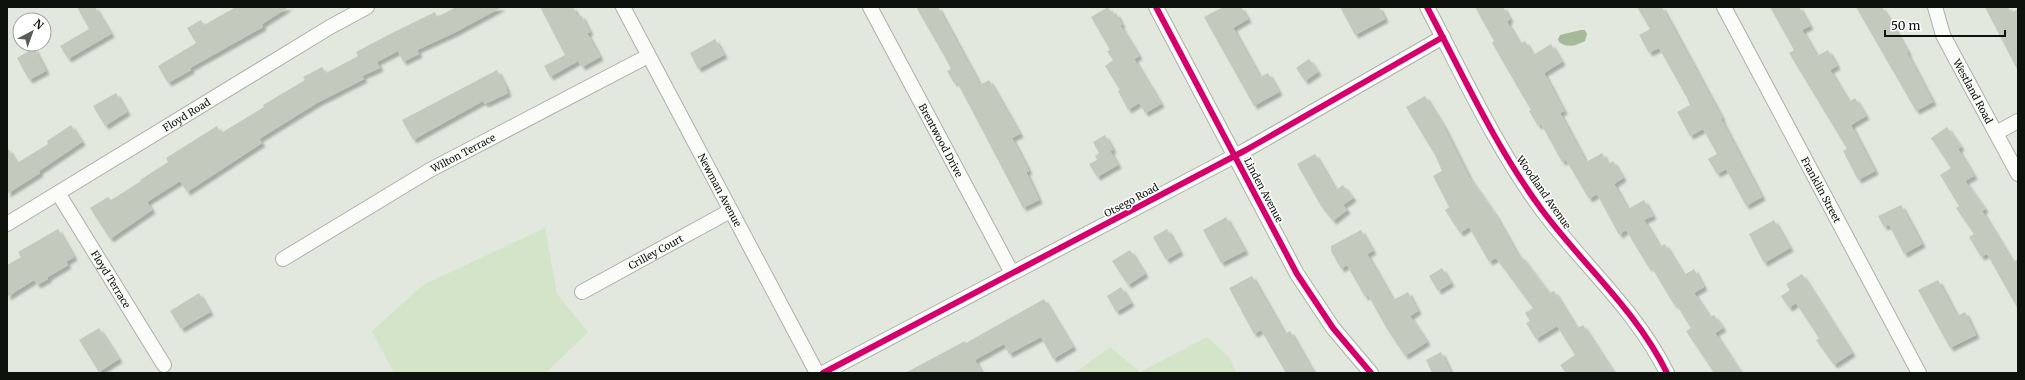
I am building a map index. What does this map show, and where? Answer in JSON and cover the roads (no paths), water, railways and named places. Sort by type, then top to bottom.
[{"type":"street","name":"Floyd Road","points":[[7,224],[330,27],[367,7]]},
{"type":"street","name":"Newman Avenue","points":[[623,7],[817,373]]},
{"type":"street","name":"Brentwood Drive","points":[[870,7],[1012,273]]},
{"type":"street","name":"Linden Avenue","points":[[1156,7],[1297,274],[1333,328],[1371,373]]},
{"type":"street","name":"Woodland Avenue","points":[[1427,7],[1524,185],[1564,237],[1618,297],[1644,334],[1667,373]]},
{"type":"street","name":"Franklin Street","points":[[1724,7],[1919,373]]},
{"type":"street","name":"Westland Road","points":[[1935,7],[1949,46],[2018,174]]},
{"type":"street","name":"Otsego Road","points":[[823,373],[847,367],[1012,273],[1235,156],[1443,36]]},
{"type":"street","name":"Wilton Terrace","points":[[282,259],[430,170],[648,56]]},
{"type":"street","points":[[1996,133],[2018,120]]},
{"type":"street","name":"Floyd Terrace","points":[[58,193],[164,365]]},
{"type":"street","name":"Crilley Court","points":[[582,292],[730,211]]}]
